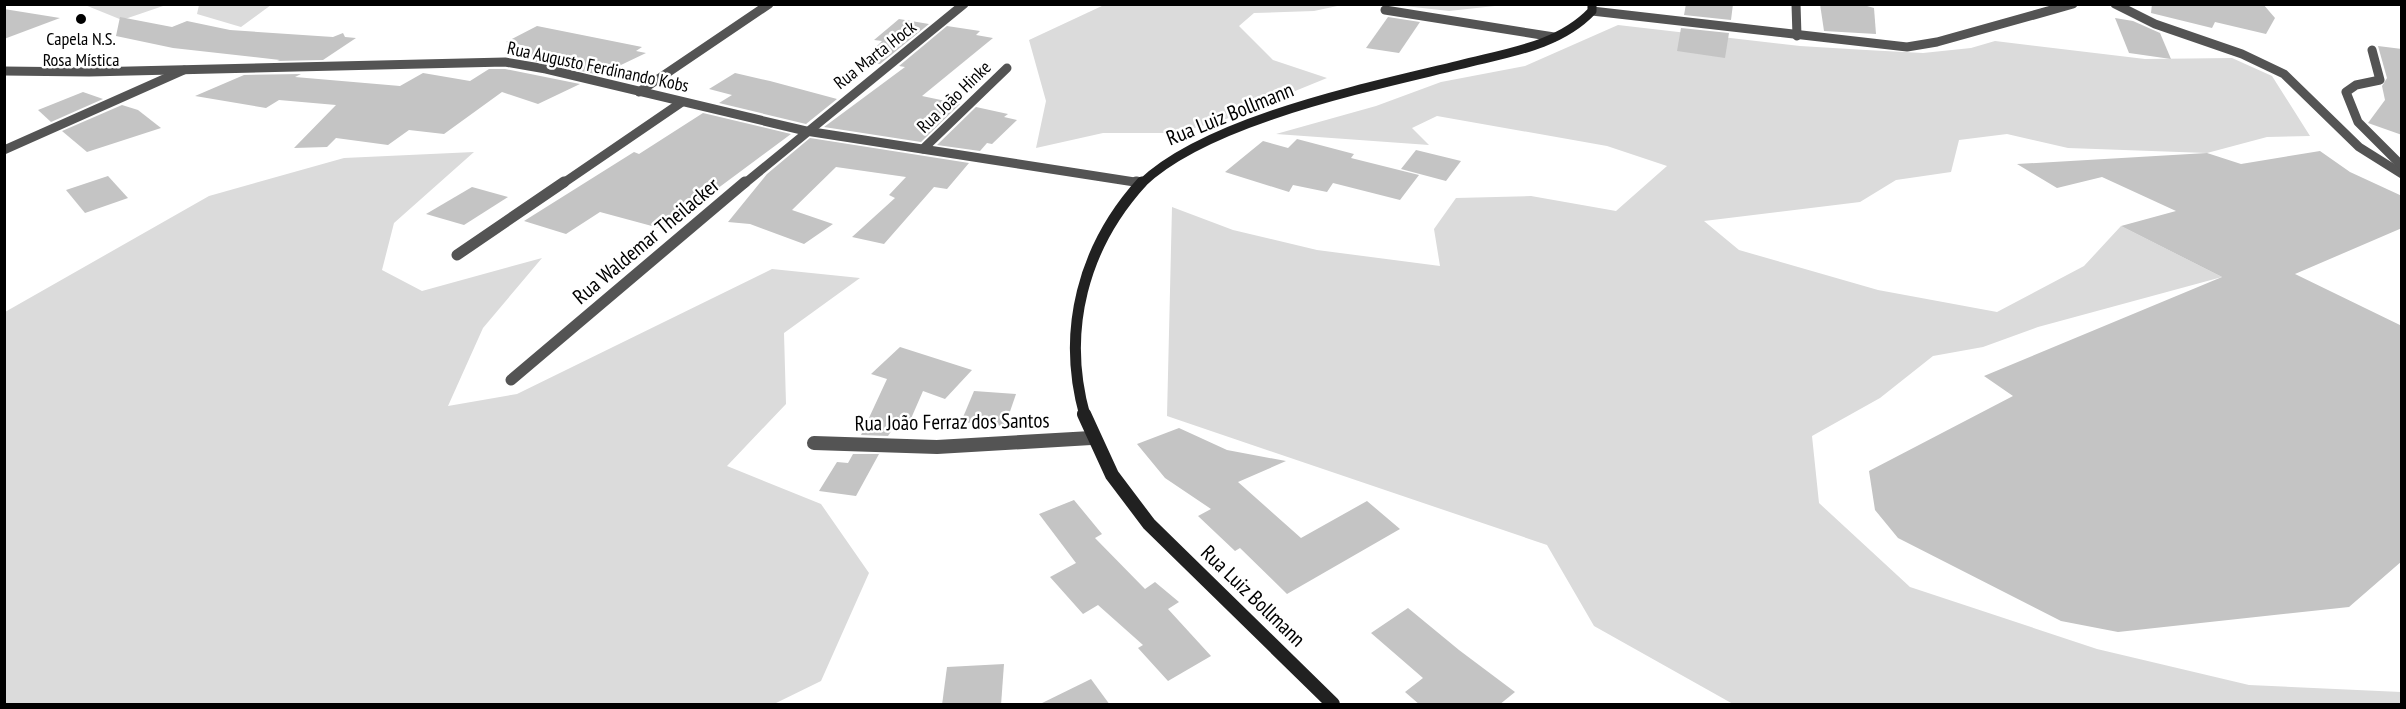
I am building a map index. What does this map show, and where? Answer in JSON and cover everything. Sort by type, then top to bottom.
[{"type":"main road","name":"Rua Luiz Bollmann","points":[[1333,705],[1149,524],[1114,478],[1091,438],[1078,392],[1074,363],[1077,311],[1098,252],[1141,183],[1164,163],[1183,153],[1275,115],[1554,37],[1581,24],[1592,8]]},
{"type":"street","points":[[639,92],[769,4]]},
{"type":"street","name":"Rua Marta Hock","points":[[806,131],[964,4]]},
{"type":"street","points":[[1796,4],[1797,36]]},
{"type":"street","points":[[1592,8],[1797,36],[1907,47],[1937,42],[2073,4]]},
{"type":"street","points":[[2115,4],[2141,18],[2224,46],[2281,72],[2361,149],[2402,174]]},
{"type":"street","points":[[1384,9],[1554,37]]},
{"type":"street","points":[[2372,50],[2380,80],[2355,85],[2346,92],[2358,122],[2402,166]]},
{"type":"street","name":"Rua Augusto Ferdinando Kobs","points":[[4,71],[184,70],[490,62],[546,69],[806,131],[1141,183]]},
{"type":"street","name":"Rua João Hinke","points":[[923,149],[1007,68]]},
{"type":"street","points":[[4,150],[184,70]]},
{"type":"street","points":[[457,255],[682,102]]},
{"type":"street","name":"Rua Waldemar Theilacker","points":[[511,380],[806,131]]},
{"type":"street","name":"Rua João Ferraz dos Santos","points":[[814,443],[937,447],[1091,438]]},
{"type":"shaded area","points":[[199,4],[271,5],[241,27],[197,14]]},
{"type":"shaded area","points":[[85,5],[166,5],[122,20]]},
{"type":"shaded area","points":[[1104,5],[1342,5],[1314,11],[1254,13],[1239,26],[1273,60],[1327,78],[1226,119],[1177,133],[1103,133],[1036,148],[1046,101],[1029,40]]},
{"type":"shaded area","points":[[1396,5],[1504,5],[1449,11]]},
{"type":"shaded area","points":[[1618,25],[1800,46],[1866,50],[1923,53],[1971,48],[1995,41],[2145,59],[2232,58],[2272,76],[2310,136],[2267,137],[2207,153],[2068,148],[2007,134],[1959,140],[1951,172],[1896,180],[1860,202],[1704,221],[1739,250],[1878,290],[1997,312],[2084,266],[2121,226],[2222,277],[2038,327],[1983,347],[1933,356],[1880,398],[1812,436],[1819,503],[1910,587],[2097,649],[2249,685],[2401,692],[2401,704],[1733,704],[1594,626],[1547,545],[1167,416],[1172,207],[1233,230],[1317,250],[1440,266],[1434,229],[1456,198],[1531,196],[1616,211],[1667,166],[1607,146],[1437,116],[1412,128],[1429,145],[1276,134],[1376,106],[1441,82],[1525,66]]},
{"type":"shaded area","points":[[474,152],[394,223],[382,270],[422,291],[542,258],[483,328],[448,406],[517,394],[772,269],[860,278],[784,333],[786,404],[727,466],[821,504],[869,573],[821,681],[774,704],[5,704],[5,312],[209,196],[344,158]]},
{"type":"building","points":[[1686,4],[1733,4],[1731,20],[1684,15]]},
{"type":"building","points":[[1820,4],[1860,4],[1874,8],[1876,34],[1824,31]]},
{"type":"building","points":[[2152,4],[2263,4],[2275,18],[2266,34],[2215,22],[2212,28],[2151,13]]},
{"type":"building","points":[[4,9],[60,18],[4,39]]},
{"type":"building","points":[[120,17],[172,27],[187,21],[230,30],[333,37],[343,33],[345,37],[356,38],[323,60],[277,61],[280,60],[173,48],[116,36]]},
{"type":"building","points":[[1388,17],[1420,22],[1399,53],[1366,48]]},
{"type":"building","points":[[2115,18],[2133,21],[2160,33],[2171,59],[2129,53]]},
{"type":"building","points":[[899,19],[929,24],[880,64],[861,62],[882,41],[874,40]]},
{"type":"building","points":[[537,26],[642,47],[636,51],[646,53],[600,75],[509,56],[526,46],[506,42]]},
{"type":"building","points":[[947,26],[980,31],[976,35],[993,38],[922,96],[960,104],[921,142],[824,127],[905,67],[899,66]]},
{"type":"building","points":[[1681,28],[1729,33],[1725,58],[1677,51]]},
{"type":"building","points":[[2378,46],[2402,49],[2402,135],[2368,123],[2385,100],[2382,86],[2387,78]]},
{"type":"building","points":[[489,69],[505,69],[580,84],[538,104],[502,92],[444,134],[409,130],[388,145],[336,138],[327,147],[294,148],[336,105],[279,100],[266,108],[195,96],[244,75],[301,74],[295,77],[400,86],[423,73],[470,81]]},
{"type":"building","points":[[735,73],[837,99],[806,124],[719,103],[732,95],[709,89]]},
{"type":"building","points":[[83,92],[103,99],[51,122],[38,110]]},
{"type":"building","points":[[122,105],[138,110],[161,128],[87,152],[62,131]]},
{"type":"building","points":[[976,107],[1008,114],[1004,117],[1017,120],[992,144],[987,143],[980,151],[937,145]]},
{"type":"building","points":[[703,113],[791,134],[663,229],[600,212],[566,234],[524,221],[634,152],[639,154]]},
{"type":"building","points":[[810,138],[969,163],[947,189],[934,187],[884,244],[852,237],[895,198],[889,195],[906,177],[836,167],[792,210],[833,224],[804,244],[750,224],[728,222],[767,174]]},
{"type":"building","points":[[1297,139],[1354,154],[1351,158],[1419,175],[1400,200],[1333,183],[1327,192],[1293,185],[1289,192],[1225,172],[1263,141],[1288,148]]},
{"type":"building","points":[[1416,150],[1461,161],[1446,181],[1401,169]]},
{"type":"building","points":[[2320,151],[2350,172],[2402,196],[2402,228],[2295,274],[2402,326],[2402,561],[2349,607],[2118,632],[2061,621],[1898,538],[1875,510],[1869,471],[2013,396],[1984,376],[2222,277],[2121,226],[2176,211],[2102,177],[2057,188],[2017,164],[2207,153],[2241,164]]},
{"type":"building","points":[[108,176],[128,198],[85,213],[66,190]]},
{"type":"building","points":[[472,187],[508,197],[464,225],[426,214]]},
{"type":"building","points":[[900,347],[972,370],[945,399],[923,391],[906,430],[892,430],[888,436],[861,435],[887,379],[871,374]]},
{"type":"building","points":[[974,391],[1016,394],[1005,426],[961,422]]},
{"type":"building","points":[[1179,428],[1227,450],[1286,461],[1238,482],[1301,538],[1367,501],[1400,529],[1287,594],[1240,548],[1235,551],[1198,516],[1211,509],[1165,478],[1137,444]]},
{"type":"building","points":[[853,454],[879,454],[856,496],[819,491],[837,462],[848,463]]},
{"type":"building","points":[[1074,500],[1102,534],[1095,538],[1145,589],[1155,582],[1179,602],[1168,609],[1211,656],[1168,681],[1138,648],[1143,645],[1098,605],[1083,614],[1050,577],[1076,563],[1039,514]]},
{"type":"building","points":[[1408,608],[1515,692],[1499,705],[1420,705],[1405,692],[1423,678],[1371,633]]},
{"type":"building","points":[[1004,664],[1001,705],[942,705],[947,667]]},
{"type":"building","points":[[1091,679],[1110,705],[1038,705]]},
{"type":"place","name":"Capela N.S. Rosa Mística","points":[[81,19]]}]
